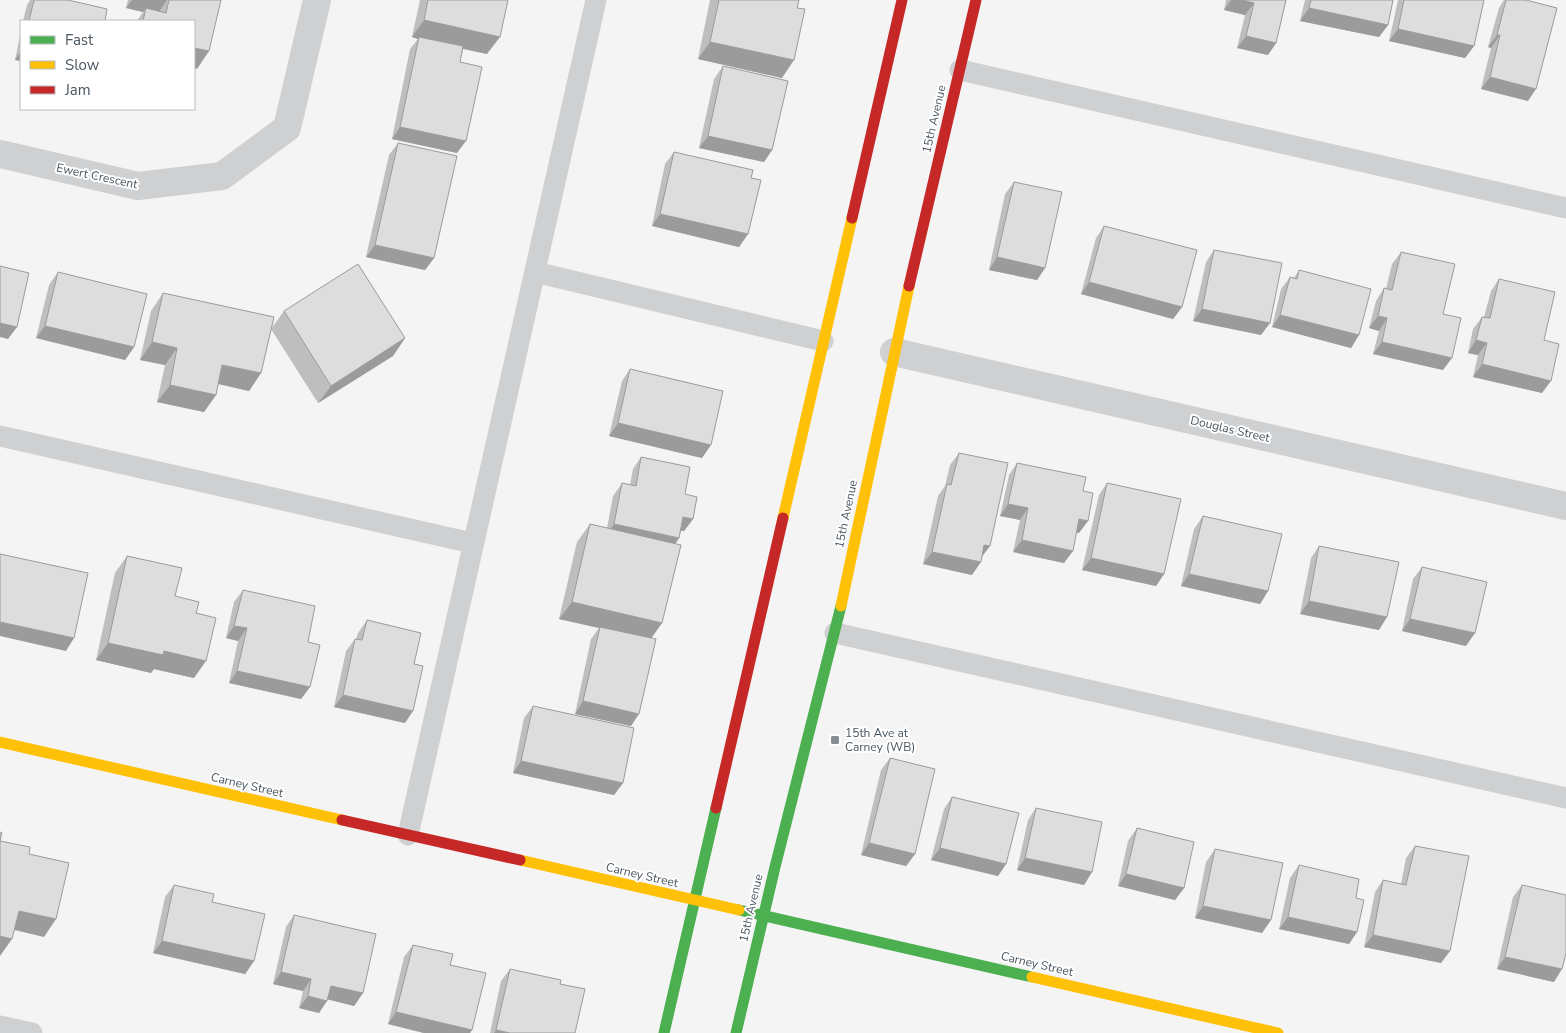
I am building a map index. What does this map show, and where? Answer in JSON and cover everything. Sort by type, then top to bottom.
[{"type":"main road","points":[[664,1033],[902,0]]},
{"type":"main road","name":"15th Avenue","points":[[736,1033],[835,633],[894,352],[976,0]]},
{"type":"main road","name":"Carney Street","points":[[0,742],[1278,1033]]},
{"type":"street","name":"Ewert Crescent","points":[[0,154],[138,186],[222,176],[287,128],[317,0]]},
{"type":"street","name":"Douglas Street","points":[[894,352],[1566,506]]},
{"type":"lane","points":[[408,835],[472,543],[596,0]]},
{"type":"lane","points":[[960,70],[1566,208]]},
{"type":"lane","points":[[535,272],[824,342]]},
{"type":"lane","points":[[0,436],[472,543]]},
{"type":"lane","points":[[835,633],[1566,798]]},
{"type":"lane","points":[[0,1026],[32,1033]]},
{"type":"building","points":[[34,0],[68,0],[107,9],[105,20],[29,20]]},
{"type":"building","points":[[169,0],[221,0],[209,51],[195,48],[195,20],[143,20],[146,8],[166,13]]},
{"type":"building","points":[[428,0],[508,0],[500,37],[424,20]]},
{"type":"building","points":[[719,0],[799,0],[797,8],[805,9],[794,60],[710,42]]},
{"type":"building","points":[[1241,0],[1286,0],[1276,43],[1246,36],[1254,3]]},
{"type":"building","points":[[1311,0],[1393,0],[1388,25],[1309,8]]},
{"type":"building","points":[[1404,0],[1484,0],[1474,46],[1398,29]]},
{"type":"building","points":[[1506,0],[1526,0],[1557,8],[1536,89],[1490,77],[1500,35],[1497,35]]},
{"type":"building","points":[[419,37],[463,46],[460,62],[482,67],[466,141],[400,127]]},
{"type":"building","points":[[723,66],[788,81],[772,150],[708,136]]},
{"type":"building","points":[[398,143],[457,156],[434,258],[375,245]]},
{"type":"building","points":[[674,152],[753,170],[751,178],[761,180],[748,234],[660,214]]},
{"type":"building","points":[[1014,182],[1062,192],[1045,268],[997,257]]},
{"type":"building","points":[[1104,226],[1197,250],[1182,307],[1089,282]]},
{"type":"building","points":[[1214,250],[1282,263],[1270,323],[1202,309]]},
{"type":"building","points":[[1401,252],[1455,264],[1443,314],[1461,318],[1452,358],[1382,342],[1387,318],[1378,316],[1384,288],[1392,290]]},
{"type":"building","points":[[358,264],[405,338],[331,386],[284,311]]},
{"type":"building","points":[[0,266],[29,273],[17,327],[0,323]]},
{"type":"building","points":[[1299,270],[1371,289],[1359,335],[1280,315],[1290,277],[1297,279]]},
{"type":"building","points":[[58,272],[147,294],[134,347],[45,326]]},
{"type":"building","points":[[1499,279],[1555,292],[1544,340],[1559,344],[1551,381],[1482,364],[1487,343],[1476,340],[1482,317],[1490,318]]},
{"type":"building","points":[[163,293],[274,317],[261,373],[222,365],[216,395],[170,385],[177,348],[152,342]]},
{"type":"building","points":[[630,369],[723,391],[711,445],[618,423]]},
{"type":"building","points":[[959,453],[1008,463],[990,546],[984,545],[981,562],[932,552],[947,484],[951,485]]},
{"type":"building","points":[[641,457],[690,467],[685,494],[697,497],[693,519],[683,517],[679,538],[614,524],[622,483],[636,486]]},
{"type":"building","points":[[1017,463],[1086,477],[1083,491],[1093,493],[1088,521],[1079,519],[1073,551],[1022,540],[1028,508],[1008,504]]},
{"type":"building","points":[[1107,483],[1181,499],[1164,574],[1091,558]]},
{"type":"building","points":[[1203,516],[1282,534],[1268,591],[1189,574]]},
{"type":"building","points":[[590,524],[681,545],[662,623],[572,602]]},
{"type":"building","points":[[1319,546],[1399,562],[1387,617],[1309,601]]},
{"type":"building","points":[[0,554],[88,573],[74,638],[0,622]]},
{"type":"building","points":[[127,556],[182,568],[175,596],[199,602],[196,613],[216,618],[206,661],[164,651],[163,655],[108,643]]},
{"type":"building","points":[[1422,567],[1487,582],[1475,633],[1410,619]]},
{"type":"building","points":[[243,590],[315,606],[308,642],[320,645],[310,687],[237,671],[247,628],[234,626]]},
{"type":"building","points":[[367,620],[421,633],[414,664],[423,666],[413,711],[343,695],[355,639],[362,640]]},
{"type":"building","points":[[600,627],[656,639],[639,714],[583,701]]},
{"type":"building","points":[[533,706],[634,728],[623,783],[521,761]]},
{"type":"building","points":[[890,758],[935,769],[915,854],[869,843]]},
{"type":"building","points":[[952,797],[1019,813],[1006,864],[940,848]]},
{"type":"building","points":[[1036,808],[1102,822],[1092,872],[1025,858]]},
{"type":"building","points":[[1137,828],[1194,842],[1184,888],[1126,874]]},
{"type":"building","points":[[0,841],[30,847],[29,854],[69,863],[56,919],[19,911],[12,939],[0,936]]},
{"type":"building","points":[[1415,846],[1469,856],[1450,951],[1373,935],[1383,880],[1406,885]]},
{"type":"building","points":[[1215,849],[1283,863],[1271,920],[1203,906]]},
{"type":"building","points":[[1299,865],[1359,879],[1356,898],[1364,900],[1357,932],[1288,917]]},
{"type":"building","points":[[174,885],[214,894],[212,902],[265,914],[254,961],[162,941]]},
{"type":"building","points":[[1522,885],[1566,895],[1566,953],[1562,969],[1505,957]]},
{"type":"building","points":[[294,915],[376,934],[363,993],[331,986],[327,1001],[308,996],[311,979],[281,972]]},
{"type":"building","points":[[413,945],[453,954],[450,965],[486,973],[472,1030],[396,1012]]},
{"type":"building","points":[[510,969],[561,980],[560,984],[585,989],[575,1033],[510,1033],[496,1030]]},
{"type":"traffic: fast","points":[[736,1033],[775,867],[841,606]]},
{"type":"traffic: fast","points":[[664,1033],[716,808]]},
{"type":"traffic: fast","points":[[739,910],[1032,977]]},
{"type":"traffic: slow","points":[[783,518],[852,218]]},
{"type":"traffic: slow","points":[[841,606],[909,286]]},
{"type":"traffic: slow","points":[[0,742],[342,820]]},
{"type":"traffic: slow","points":[[520,860],[739,910]]},
{"type":"traffic: slow","points":[[1032,977],[1278,1033]]},
{"type":"traffic: jam","points":[[852,218],[902,0]]},
{"type":"traffic: jam","points":[[909,286],[976,0]]},
{"type":"traffic: jam","points":[[716,808],[783,518]]},
{"type":"traffic: jam","points":[[342,820],[520,860]]},
{"type":"place","name":"15th Ave at Carney (WB)","points":[[835,740]]}]
